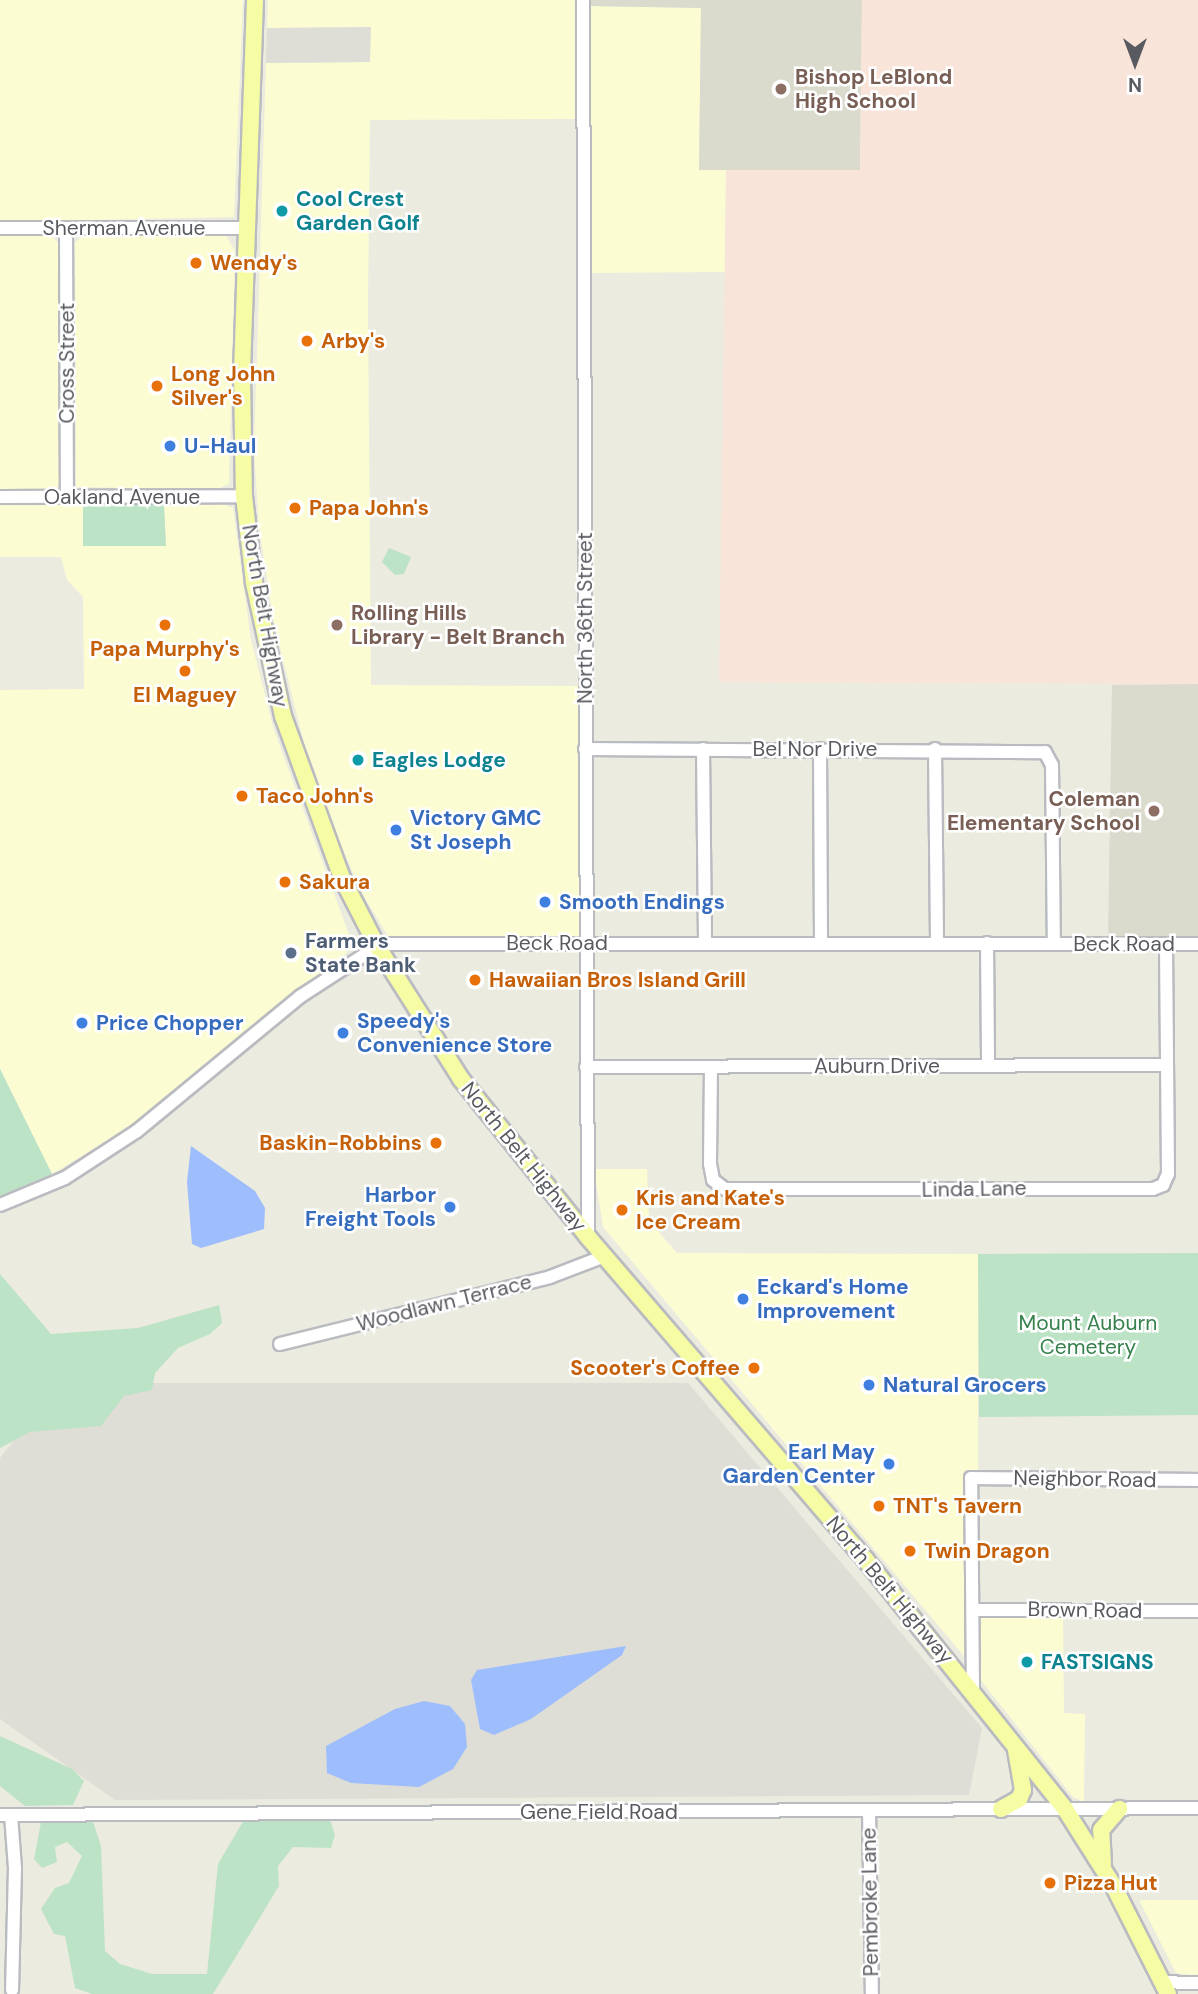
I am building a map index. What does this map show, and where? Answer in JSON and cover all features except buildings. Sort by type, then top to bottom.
[{"type":"main road","name":"North Belt Highway","points":[[256,0],[241,434],[244,496],[267,654],[292,745],[335,862],[377,946],[461,1079],[588,1237],[1012,1738],[1065,1809],[1105,1873],[1165,1988]]},
{"type":"main road","points":[[1001,1810],[1019,1799],[1023,1790],[1023,1769],[1012,1738]]},
{"type":"main road","points":[[1105,1873],[1099,1851],[1101,1830],[1119,1809]]},
{"type":"street","name":"North 36th Street","points":[[583,0],[588,1237]]},
{"type":"street","name":"Sherman Avenue","points":[[0,228],[248,228]]},
{"type":"street","name":"Cross Street","points":[[66,229],[67,497]]},
{"type":"street","name":"Oakland Avenue","points":[[0,498],[244,496]]},
{"type":"street","name":"Bel Nor Drive","points":[[585,749],[935,749],[1045,752],[1052,765],[1054,943]]},
{"type":"street","points":[[704,749],[705,943]]},
{"type":"street","points":[[935,749],[937,943]]},
{"type":"street","points":[[820,750],[821,943]]},
{"type":"street","name":"Beck Road","points":[[377,946],[587,943],[1198,944]]},
{"type":"street","points":[[987,943],[988,1066]]},
{"type":"street","points":[[1166,944],[1167,1065]]},
{"type":"street","points":[[0,1205],[65,1178],[136,1131],[301,996],[377,946]]},
{"type":"street","name":"Auburn Drive","points":[[586,1067],[1167,1065]]},
{"type":"street","name":"Linda Lane","points":[[711,1067],[713,1180],[725,1189],[1153,1189],[1163,1185],[1168,1174],[1167,1065]]},
{"type":"street","name":"Woodlawn Terrace","points":[[280,1343],[478,1296],[605,1256]]},
{"type":"street","name":"Neighbor Road","points":[[973,1610],[971,1478],[1198,1480]]},
{"type":"street","points":[[973,1610],[974,1691]]},
{"type":"street","name":"Brown Road","points":[[973,1610],[1198,1611]]},
{"type":"street","name":"Gene Field Road","points":[[5,1815],[1198,1808]]},
{"type":"street","name":"Pembroke Lane","points":[[869,1810],[872,1994]]},
{"type":"street","points":[[5,1815],[15,1868],[12,1990]]},
{"type":"street","points":[[1165,1988],[1198,1983]]},
{"type":"shaded area","points":[[0,0],[243,0],[234,217],[0,222]]},
{"type":"shaded area","points":[[268,0],[577,0],[579,119],[370,120],[368,306],[371,685],[580,686],[581,936],[577,938],[388,936],[363,895],[325,810],[306,751],[274,624],[259,527],[254,450],[266,63],[370,62],[370,27],[267,28]]},
{"type":"shaded area","name":"Bishop LeBlond High School","points":[[589,0],[862,0],[860,170],[699,170],[701,8],[589,6]]},
{"type":"shaded area","points":[[862,0],[1198,0],[1198,684],[719,682],[726,170],[860,170]]},
{"type":"shaded area","points":[[589,6],[701,8],[699,169],[726,170],[725,272],[590,273]]},
{"type":"shaded area","points":[[371,27],[370,62],[266,63],[267,28]]},
{"type":"shaded area","points":[[225,234],[235,251],[229,484],[215,490],[76,487],[75,242],[85,235]]},
{"type":"shaded area","points":[[0,236],[51,236],[60,244],[61,483],[54,491],[0,491]]},
{"type":"shaded area","points":[[224,504],[233,508],[251,640],[274,730],[350,937],[346,954],[138,1122],[52,1174],[0,1069],[0,690],[84,689],[83,597],[67,580],[61,557],[0,557],[0,505],[83,505],[83,546],[166,546],[164,505]]},
{"type":"shaded area","name":"Coleman Elementary School","points":[[1198,684],[1198,938],[1108,938],[1112,685]]},
{"type":"shaded area","points":[[594,1169],[647,1169],[649,1221],[677,1253],[978,1254],[978,1472],[966,1485],[964,1656],[603,1227]]},
{"type":"shaded area","points":[[120,1383],[688,1383],[982,1728],[969,1795],[115,1800],[0,1719],[0,1458],[23,1429]]},
{"type":"shaded area","points":[[986,1614],[1063,1614],[1064,1713],[1085,1714],[1084,1802],[1073,1797],[979,1678],[976,1622]]},
{"type":"shaded area","points":[[1139,1900],[1198,1900],[1198,1976],[1176,1973]]},
{"type":"green space","points":[[83,505],[164,505],[166,546],[83,546]]},
{"type":"green space","points":[[389,548],[411,557],[404,574],[395,575],[382,562]]},
{"type":"green space","points":[[0,1069],[52,1174],[0,1196]]},
{"type":"green space","name":"Mount Auburn Cemetery","points":[[1198,1253],[1198,1415],[979,1417],[978,1254]]},
{"type":"green space","points":[[0,1274],[51,1334],[138,1328],[219,1305],[222,1323],[210,1334],[178,1348],[155,1373],[152,1390],[124,1396],[101,1426],[30,1432],[0,1448]]},
{"type":"green space","points":[[0,1736],[72,1769],[84,1781],[73,1805],[25,1806],[0,1786]]},
{"type":"green space","points":[[329,1817],[335,1835],[331,1848],[293,1847],[278,1866],[279,1886],[213,1994],[92,1994],[75,1988],[65,1936],[54,1934],[41,1909],[55,1888],[69,1883],[82,1856],[67,1842],[55,1847],[57,1862],[42,1868],[34,1859],[41,1822],[93,1822],[101,1846],[105,1951],[120,1964],[152,1974],[207,1974],[218,1864],[245,1818]]},
{"type":"water","points":[[191,1146],[255,1191],[265,1208],[264,1229],[201,1248],[192,1244],[187,1182]]},
{"type":"water","points":[[626,1646],[622,1655],[531,1719],[494,1735],[480,1729],[471,1680],[477,1670]]},
{"type":"water","points":[[424,1701],[450,1706],[465,1724],[467,1747],[453,1769],[419,1787],[351,1783],[327,1773],[326,1746],[395,1709]]},
{"type":"place","name":"Bishop LeBlond High School","points":[[781,89]]},
{"type":"place","name":"Cool Crest Garden Golf","points":[[282,211]]},
{"type":"place","name":"Wendy's","points":[[196,263]]},
{"type":"place","name":"Arby's","points":[[307,341]]},
{"type":"place","name":"Long John Silver's","points":[[157,386]]},
{"type":"place","name":"U-Haul","points":[[170,446]]},
{"type":"place","name":"Papa John's","points":[[295,508]]},
{"type":"place","name":"Papa Murphy's","points":[[165,625]]},
{"type":"place","name":"Rolling Hills Library - Belt Branch","points":[[337,625]]},
{"type":"place","name":"El Maguey","points":[[185,671]]},
{"type":"place","name":"Eagles Lodge","points":[[358,760]]},
{"type":"place","name":"Taco John's","points":[[242,796]]},
{"type":"place","name":"Coleman Elementary School","points":[[1154,811]]},
{"type":"place","name":"Victory GMC St Joseph","points":[[396,830]]},
{"type":"place","name":"Sakura","points":[[285,882]]},
{"type":"place","name":"Smooth Endings","points":[[545,902]]},
{"type":"place","name":"Farmers State Bank","points":[[291,953]]},
{"type":"place","name":"Hawaiian Bros Island Grill","points":[[475,980]]},
{"type":"place","name":"Price Chopper","points":[[82,1023]]},
{"type":"place","name":"Speedy's Convenience Store","points":[[343,1033]]},
{"type":"place","name":"Baskin-Robbins","points":[[436,1143]]},
{"type":"place","name":"Harbor Freight Tools","points":[[450,1207]]},
{"type":"place","name":"Kris and Kate's Ice Cream","points":[[622,1210]]},
{"type":"place","name":"Eckard's Home Improvement","points":[[743,1299]]},
{"type":"place","name":"Scooter's Coffee","points":[[754,1368]]},
{"type":"place","name":"Natural Grocers","points":[[869,1385]]},
{"type":"place","name":"Earl May Garden Center","points":[[889,1464]]},
{"type":"place","name":"TNT's Tavern","points":[[879,1506]]},
{"type":"place","name":"Twin Dragon","points":[[910,1551]]},
{"type":"place","name":"FASTSIGNS","points":[[1027,1662]]},
{"type":"place","name":"Pizza Hut","points":[[1050,1883]]}]
